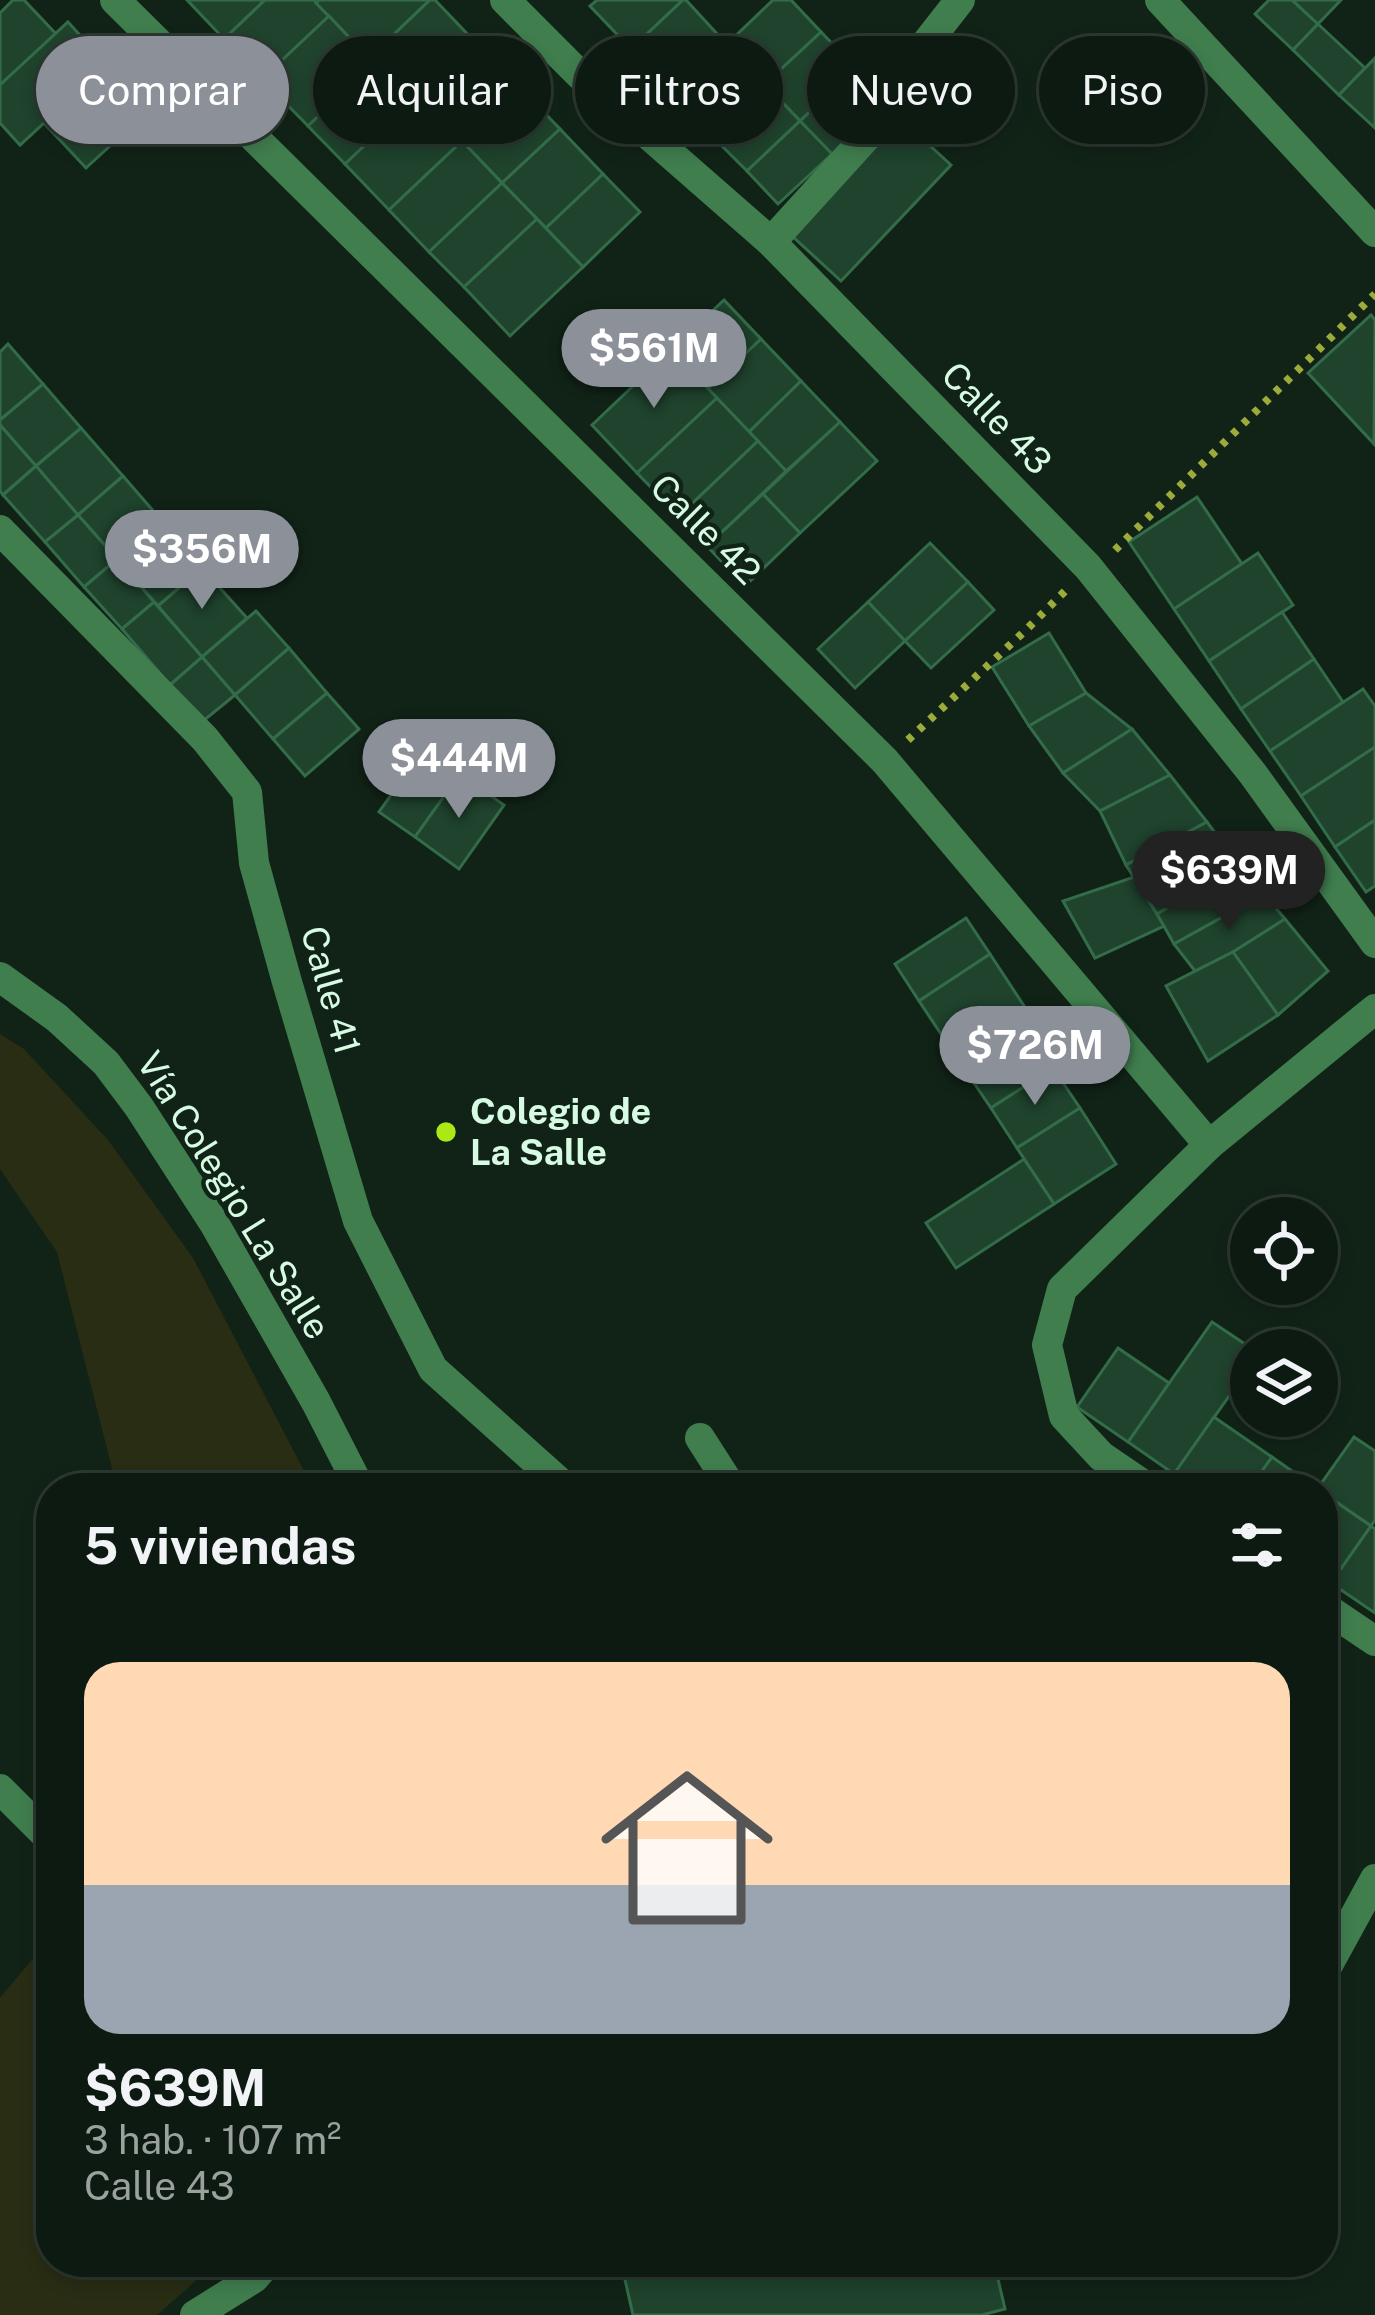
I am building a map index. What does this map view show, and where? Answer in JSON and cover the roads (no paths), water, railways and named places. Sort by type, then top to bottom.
[{"type":"street","name":"Calle 42","points":[[115,0],[885,761],[1209,1145]]},
{"type":"street","name":"Calle 43","points":[[505,0],[579,74],[771,242],[1090,570],[1253,774],[1375,943]]},
{"type":"street","points":[[771,242],[899,101],[910,64],[960,0]]},
{"type":"street","points":[[1160,0],[1375,232]]},
{"type":"street","name":"Calle 41","points":[[0,530],[205,739],[247,792],[254,862],[358,1221],[433,1370],[549,1473]]},
{"type":"street","name":"Vía Colegio La Salle","points":[[0,977],[57,1018],[106,1063],[139,1107],[214,1223],[352,1473]]},
{"type":"street","points":[[1126,1473],[1101,1456],[1064,1416],[1047,1345],[1062,1289],[1209,1145],[1375,1009]]},
{"type":"street","points":[[700,1438],[723,1473]]},
{"type":"street","points":[[1338,1616],[1375,1641]]},
{"type":"street","points":[[0,1789],[36,1825]]},
{"type":"street","points":[[1338,1947],[1375,1880]]},
{"type":"street","points":[[196,2315],[255,2277]]},
{"type":"place","name":"Colegio de La Salle","points":[[446,1132]]}]
